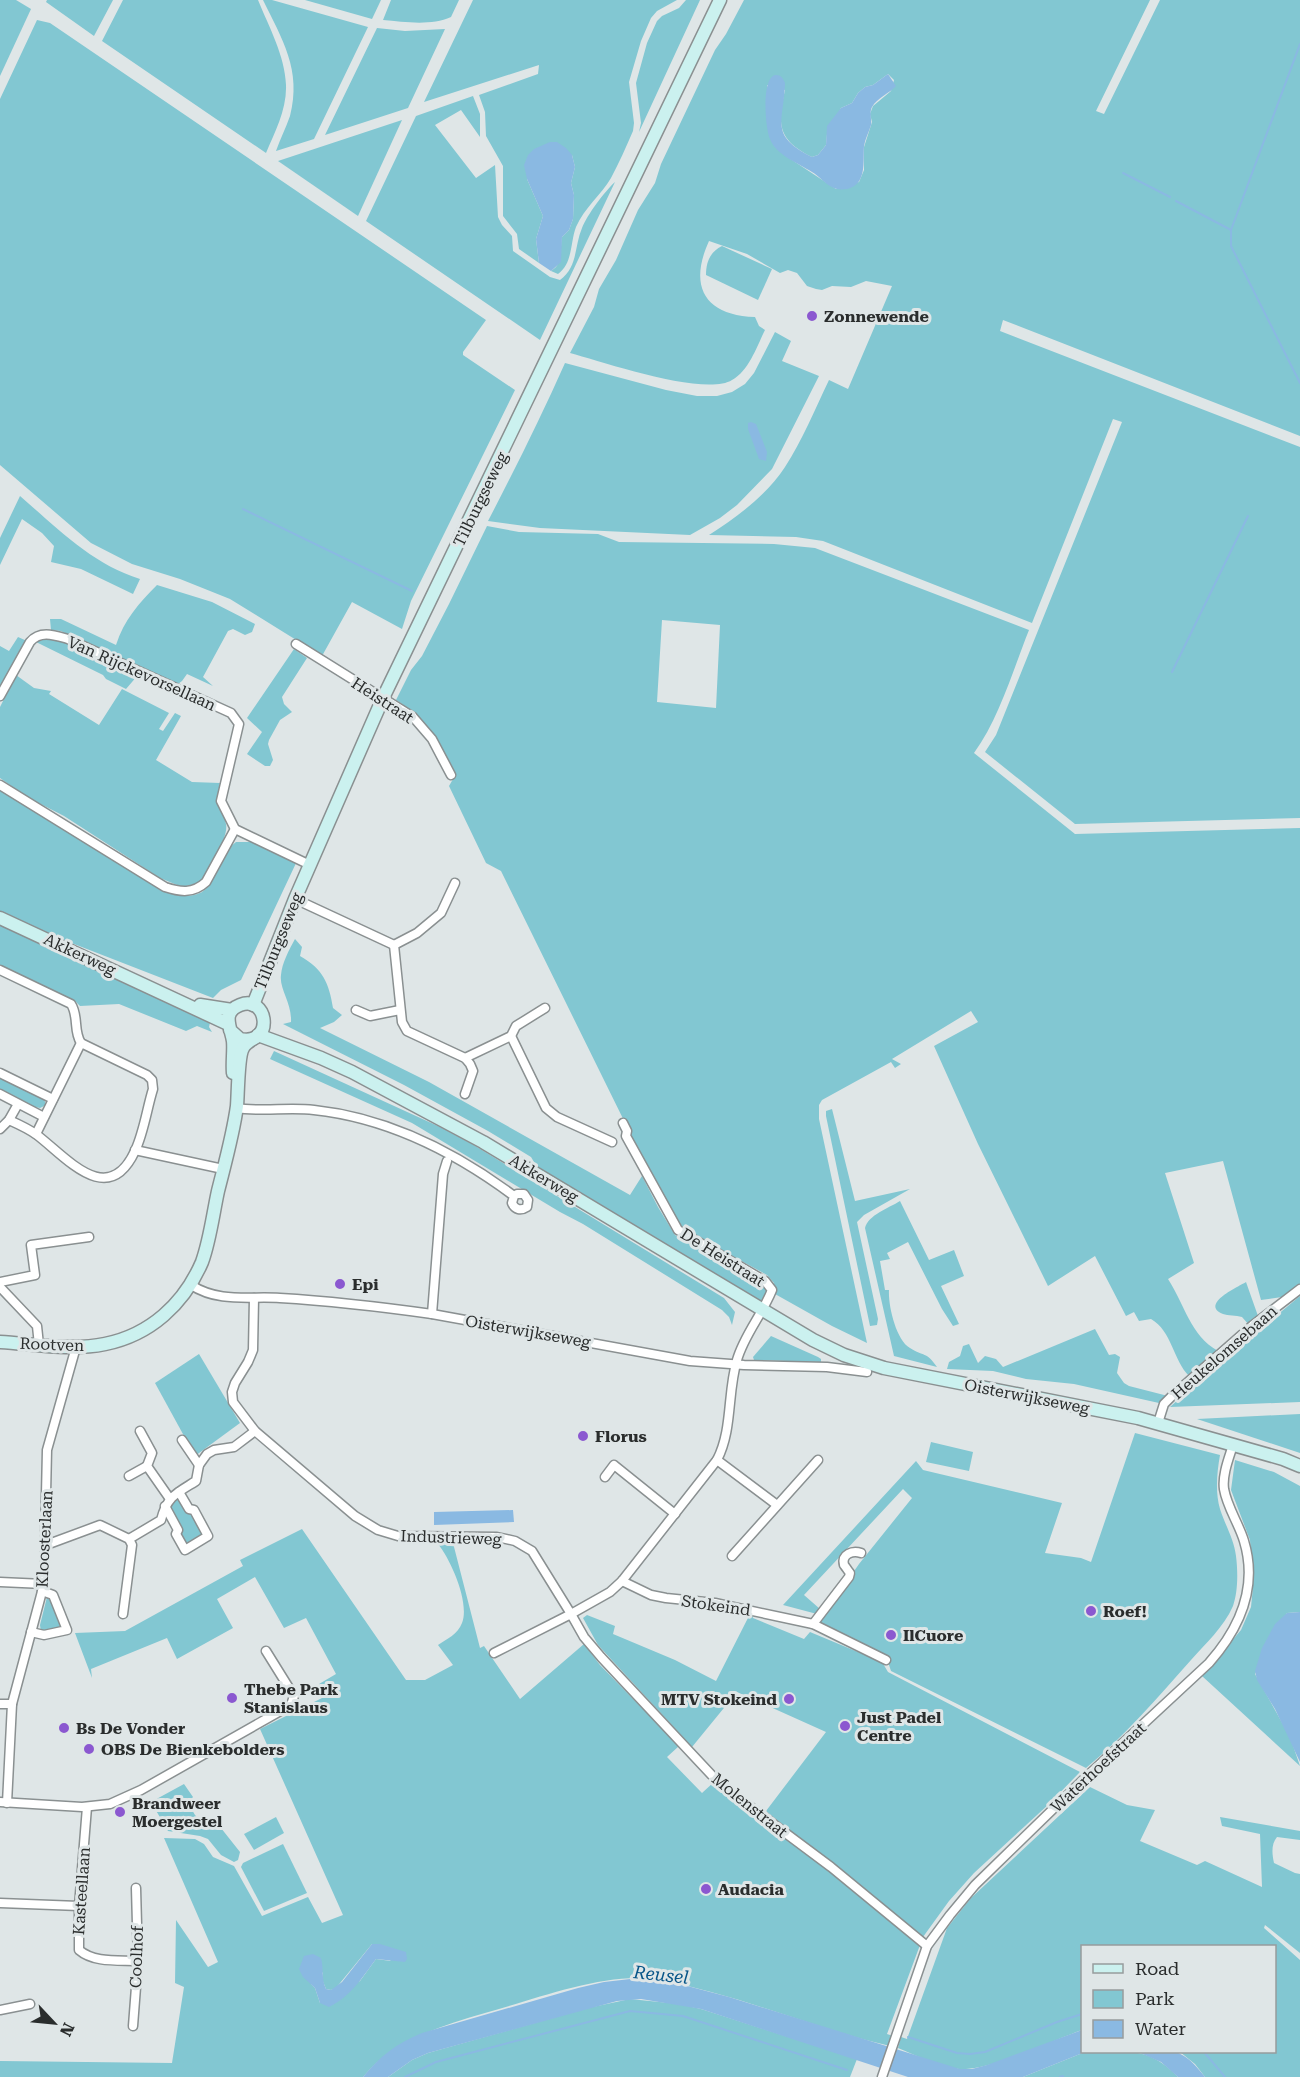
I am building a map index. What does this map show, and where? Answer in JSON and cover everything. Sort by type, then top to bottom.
[{"type":"street","name":"Tilburgseweg","points":[[253,1005],[295,899],[383,698],[720,0]]},
{"type":"street","name":"Van Rijckevorsellaan","points":[[0,696],[30,642],[36,636],[46,634],[68,639],[231,713],[238,724],[221,801],[235,830]]},
{"type":"street","name":"Heistraat","points":[[296,644],[413,717],[432,739],[451,775]]},
{"type":"street","points":[[0,785],[165,887],[179,891],[200,888],[206,882],[235,830],[310,864]]},
{"type":"street","points":[[394,945],[417,933],[441,912],[455,883]]},
{"type":"street","points":[[295,899],[394,945]]},
{"type":"street","name":"Akkerweg","points":[[0,918],[159,991],[229,1027]]},
{"type":"street","points":[[394,945],[402,1022],[407,1031],[465,1058],[473,1071],[465,1094]]},
{"type":"street","points":[[0,970],[71,1004],[75,1010],[78,1038],[81,1042],[147,1075],[152,1080],[153,1089],[135,1150],[122,1171],[111,1177],[98,1177],[70,1164],[36,1134],[9,1120]]},
{"type":"street","name":"Akkerweg","points":[[159,991],[205,1006],[232,1010]]},
{"type":"street","points":[[191,1285],[203,1260],[223,1169],[237,1103],[240,1055],[243,1047],[258,1033],[262,1013],[253,1005],[240,1004],[232,1010],[229,1027],[234,1043],[231,1058],[237,1103]]},
{"type":"street","points":[[465,1058],[511,1036],[516,1026],[545,1008]]},
{"type":"street","points":[[356,1010],[370,1016],[400,1010]]},
{"type":"street","points":[[229,1027],[240,1039],[258,1033]]},
{"type":"street","name":"Akkerweg","points":[[258,1033],[321,1058],[483,1142],[761,1310]]},
{"type":"street","points":[[511,1036],[546,1108],[557,1117],[612,1142]]},
{"type":"street","points":[[36,1134],[81,1042]]},
{"type":"street","points":[[0,1073],[53,1099]]},
{"type":"street","points":[[0,1094],[44,1117]]},
{"type":"street","points":[[237,1103],[258,1111],[296,1108],[333,1112],[375,1122],[415,1136],[450,1154],[490,1178],[514,1196]]},
{"type":"street","points":[[0,1129],[9,1120],[18,1104]]},
{"type":"street","name":"De Heistraat","points":[[623,1123],[627,1131],[626,1136],[678,1230],[765,1281],[771,1290],[761,1310]]},
{"type":"street","points":[[135,1150],[223,1169]]},
{"type":"street","points":[[432,1314],[443,1174],[447,1161]]},
{"type":"street","points":[[0,1282],[35,1275],[31,1245],[89,1237]]},
{"type":"street","name":"Oisterwijkseweg","points":[[191,1285],[202,1292],[225,1298],[278,1298],[432,1314],[690,1360],[827,1367],[867,1372]]},
{"type":"street","name":"Rootven","points":[[0,1342],[76,1347],[105,1344],[149,1327],[173,1308],[191,1285]]},
{"type":"street","points":[[0,1287],[37,1326],[39,1345]]},
{"type":"street","name":"Heukelomsebaan","points":[[1158,1422],[1164,1404],[1172,1396],[1253,1325],[1300,1289]]},
{"type":"street","name":"Industrieweg","points":[[254,1298],[253,1350],[232,1392],[233,1402],[255,1431],[355,1516],[378,1530],[398,1536],[497,1537],[515,1540],[532,1551],[571,1614]]},
{"type":"street","points":[[494,1653],[610,1592],[622,1581],[675,1514],[717,1460],[726,1437],[740,1349],[761,1310]]},
{"type":"street","name":"Oisterwijkseweg","points":[[761,1310],[813,1340],[884,1368],[1158,1422],[1300,1466]]},
{"type":"street","name":"Kloosterlaan","points":[[76,1347],[47,1450],[43,1587],[12,1704],[4,1803],[87,1807],[110,1804],[141,1790],[291,1705],[294,1696],[266,1652]]},
{"type":"street","points":[[129,1476],[147,1466],[152,1453],[140,1431]]},
{"type":"street","points":[[129,1539],[161,1520],[167,1502],[196,1481],[199,1464],[207,1454],[214,1450],[234,1447],[255,1431]]},
{"type":"street","points":[[182,1440],[199,1464]]},
{"type":"street","name":"Waterhoefstraat","points":[[882,2076],[927,1946],[975,1885],[1084,1779],[1209,1663],[1230,1636],[1244,1608],[1248,1572],[1244,1541],[1224,1491],[1233,1445]]},
{"type":"street","points":[[717,1460],[777,1506]]},
{"type":"street","points":[[732,1556],[818,1460]]},
{"type":"street","points":[[604,1477],[614,1465],[675,1514]]},
{"type":"street","points":[[147,1466],[167,1502],[178,1530],[176,1534],[185,1550],[208,1536],[194,1510],[189,1509],[179,1492]]},
{"type":"street","points":[[46,1545],[100,1525],[129,1539],[132,1545],[123,1614]]},
{"type":"street","points":[[813,1624],[849,1577],[850,1573],[844,1565],[844,1560],[850,1552],[861,1553]]},
{"type":"street","name":"Stokeind","points":[[622,1581],[651,1595],[725,1605],[813,1624],[886,1660]]},
{"type":"street","points":[[0,1582],[43,1587],[53,1595],[67,1630],[44,1635],[32,1632]]},
{"type":"street","name":"Molenstraat","points":[[571,1614],[584,1636],[601,1657],[720,1785],[831,1867],[927,1946]]},
{"type":"street","points":[[0,1704],[12,1704]]},
{"type":"street","name":"Kasteellaan","points":[[87,1807],[79,1906],[79,1950],[95,1959],[138,1960]]},
{"type":"street","name":"Coolhof","points":[[133,2026],[138,1960],[136,1887]]},
{"type":"street","points":[[0,1903],[79,1906]]},
{"type":"street","points":[[0,2010],[30,2004]]},
{"type":"green space","points":[[0,0],[16,0],[31,9],[0,76]]},
{"type":"green space","points":[[47,0],[113,0],[94,36],[46,2]]},
{"type":"green space","points":[[123,0],[258,0],[280,52],[286,85],[286,94],[277,129],[266,153],[102,41]]},
{"type":"green space","points":[[263,0],[272,0],[368,27],[314,139],[276,151],[290,116],[294,84],[288,55]]},
{"type":"green space","points":[[305,0],[381,0],[372,19]]},
{"type":"green space","points":[[391,0],[459,0],[451,17],[435,22],[418,23],[383,20]]},
{"type":"green space","points":[[473,0],[677,0],[657,11],[651,18],[641,41],[629,82],[633,131],[611,178],[579,220],[569,259],[558,274],[551,271],[558,264],[562,237],[569,230],[573,219],[574,195],[571,183],[575,167],[572,155],[527,179],[543,216],[536,239],[539,263],[519,249],[517,234],[503,216],[503,166],[486,136],[485,112],[479,95],[538,74],[539,65],[424,102]]},
{"type":"green space","points":[[686,0],[700,0],[639,132],[641,123],[636,83],[647,43],[657,21],[679,8]]},
{"type":"green space","points":[[744,0],[1150,0],[1096,111],[1104,114],[1160,0],[1300,0],[1300,436],[1003,320],[1000,331],[1300,447],[1300,818],[1075,824],[985,752],[996,735],[1122,422],[1113,419],[1032,623],[823,541],[796,537],[709,535],[751,505],[778,477],[797,447],[829,380],[848,389],[892,286],[866,281],[851,287],[832,286],[822,290],[816,289],[807,286],[797,273],[788,270],[780,273],[747,254],[709,241],[700,272],[705,295],[724,311],[755,317],[759,326],[765,330],[752,358],[738,376],[719,384],[678,381],[570,353],[594,307],[599,289],[616,260],[638,210],[655,183],[661,164],[715,50]],"holes":[[[888,74],[894,80],[891,91],[873,106],[870,114],[872,122],[864,147],[864,170],[859,182],[836,189],[786,156],[767,85],[785,90],[781,122],[786,138],[812,157],[818,155],[826,145],[827,134],[841,108],[852,103],[865,87],[873,85]]]},
{"type":"green space","points":[[37,20],[50,23],[486,320],[463,355],[515,390],[411,601],[402,629],[352,602],[322,656],[230,599],[180,579],[132,564],[91,543],[0,465],[0,99]]},
{"type":"green space","points":[[377,28],[405,31],[445,29],[408,108],[325,135]]},
{"type":"green space","points":[[473,96],[480,114],[480,137],[461,110],[435,125],[476,178],[495,165],[498,217],[512,236],[513,251],[550,277],[560,280],[566,275],[573,263],[584,223],[615,182],[540,340],[366,221],[416,116]]},
{"type":"green space","points":[[402,120],[358,216],[278,161]]},
{"type":"green space","points":[[722,246],[772,269],[758,300],[706,275],[710,258],[714,251]]},
{"type":"green space","points":[[775,332],[791,341],[782,361],[819,376],[772,469],[737,505],[720,518],[690,535],[540,528],[488,521],[565,363],[666,390],[697,396],[717,396],[732,392],[745,384],[754,373]]},
{"type":"green space","points":[[20,496],[91,555],[140,579],[133,594],[81,569],[51,562],[54,546],[42,533],[22,519],[0,565],[0,538]]},
{"type":"green space","points":[[487,526],[519,532],[598,534],[619,542],[774,544],[815,548],[1029,630],[998,710],[974,753],[1075,834],[1300,828],[1300,1285],[1282,1297],[1261,1300],[1223,1161],[1165,1173],[1194,1263],[1168,1279],[1194,1328],[1218,1351],[1189,1376],[1158,1324],[1151,1319],[1139,1321],[1134,1312],[1126,1316],[1095,1256],[1048,1286],[978,1144],[934,1046],[978,1022],[971,1011],[892,1059],[901,1064],[895,1068],[891,1062],[822,1100],[819,1105],[819,1119],[867,1343],[775,1294],[774,1283],[767,1275],[687,1231],[669,1212],[501,871],[486,863],[449,786],[456,774],[450,763],[424,723],[396,700],[449,604]],"holes":[[[662,620],[720,625],[716,708],[657,702]]]},
{"type":"green space","points":[[157,585],[212,602],[255,624],[252,632],[245,635],[233,629],[228,631],[203,677],[213,686],[187,674],[178,684],[102,652],[61,631],[51,630],[50,619],[61,619],[116,645],[133,612]]},
{"type":"green space","points":[[18,637],[27,641],[0,689],[0,646],[9,651]]},
{"type":"green space","points":[[51,637],[138,675],[126,689],[36,642]]},
{"type":"green space","points":[[294,649],[307,658],[282,697],[284,704],[292,712],[280,720],[269,740],[273,760],[270,766],[265,766],[247,754],[262,732],[247,718]]},
{"type":"green space","points":[[16,675],[34,688],[51,691],[49,694],[99,725],[122,689],[169,713],[159,729],[163,731],[175,713],[181,716],[156,760],[192,782],[220,783],[219,800],[226,824],[221,846],[199,883],[182,887],[160,878],[64,816],[27,797],[0,778],[0,707]]},
{"type":"green space","points":[[0,788],[179,895],[202,892],[209,886],[228,849],[236,842],[253,842],[297,861],[241,980],[221,990],[213,998],[0,913]]},
{"type":"green space","points":[[0,925],[115,979],[211,1018],[209,1027],[212,1032],[197,1026],[186,1031],[119,1004],[80,1006],[76,1002],[0,968]]},
{"type":"green space","points":[[295,939],[302,947],[300,956],[314,966],[324,978],[333,1008],[342,1015],[334,1022],[320,1028],[429,1082],[630,1195],[642,1176],[675,1235],[762,1284],[767,1291],[762,1302],[659,1245],[550,1178],[537,1167],[531,1157],[488,1131],[404,1085],[283,1024],[291,1022],[291,1015],[281,975],[284,961]]},
{"type":"green space","points":[[274,1051],[472,1144],[724,1298],[735,1312],[732,1325],[729,1317],[722,1310],[583,1224],[412,1123],[270,1059]]},
{"type":"green space","points":[[0,1077],[44,1099],[46,1105],[40,1108],[35,1107],[0,1089]]},
{"type":"green space","points":[[832,1109],[855,1201],[910,1189],[864,1215],[857,1222],[878,1319],[877,1325],[870,1326],[826,1116],[826,1111]]},
{"type":"green space","points":[[900,1201],[929,1260],[954,1250],[964,1276],[941,1286],[959,1324],[953,1326],[908,1242],[887,1253],[890,1259],[880,1261],[885,1290],[889,1290],[892,1313],[901,1338],[905,1344],[925,1355],[937,1367],[894,1356],[865,1228],[870,1219]]},
{"type":"green space","points":[[1246,1282],[1258,1316],[1249,1325],[1242,1317],[1223,1314],[1217,1310],[1216,1305],[1223,1296]]},
{"type":"green space","points":[[1300,1296],[1300,1402],[1170,1407],[1215,1367]]},
{"type":"green space","points":[[1095,1329],[1109,1355],[1115,1354],[1120,1357],[1117,1373],[1124,1383],[1168,1396],[1159,1403],[1074,1384],[1026,1379],[993,1371],[947,1369],[949,1362],[960,1356],[963,1346],[969,1344],[978,1363],[985,1356],[996,1359],[1003,1367]]},
{"type":"green space","points":[[771,1336],[818,1357],[821,1362],[754,1360],[753,1357]]},
{"type":"green space","points":[[199,1354],[240,1423],[195,1456],[155,1383]]},
{"type":"green space","points":[[1300,1414],[1300,1453],[1197,1419]]},
{"type":"green space","points":[[1135,1433],[1220,1455],[1217,1496],[1235,1550],[1236,1595],[1229,1614],[1214,1635],[1127,1730],[1086,1768],[891,1671],[886,1656],[818,1623],[859,1564],[912,1498],[903,1489],[804,1595],[820,1609],[817,1614],[783,1605],[916,1461],[923,1470],[1062,1503],[1045,1553],[1081,1558],[1091,1562]]},
{"type":"green space","points":[[931,1442],[973,1452],[969,1471],[926,1462]]},
{"type":"green space","points":[[1235,1460],[1274,1472],[1300,1486],[1300,1612],[1287,1613],[1255,1674],[1290,1737],[1300,1766],[1202,1676],[1241,1630],[1251,1607],[1253,1587],[1250,1540],[1231,1490]]},
{"type":"green space","points":[[178,1497],[193,1511],[205,1534],[186,1546],[168,1506]]},
{"type":"green space","points":[[302,1529],[406,1680],[425,1680],[453,1665],[438,1645],[458,1630],[464,1615],[458,1582],[438,1544],[453,1543],[480,1648],[484,1646],[520,1699],[584,1644],[600,1665],[679,1746],[667,1757],[702,1793],[714,1782],[920,1945],[887,2034],[893,2036],[890,2046],[711,1992],[667,1981],[640,1978],[582,1985],[435,2029],[389,2053],[363,2077],[0,2077],[0,2061],[172,2063],[184,1987],[175,1983],[176,1920],[208,1967],[218,1962],[164,1838],[195,1839],[204,1844],[213,1857],[234,1866],[262,1916],[308,1897],[322,1923],[343,1915],[260,1729],[324,1697],[319,1684],[336,1674],[306,1618],[284,1628],[255,1577],[217,1599],[233,1628],[177,1659],[167,1638],[91,1669],[92,1678],[75,1633],[125,1631],[243,1566],[240,1560]],"holes":[[[372,1944],[391,1961],[376,1959],[360,1981],[320,2003],[315,1988],[311,1984],[323,1972],[322,1979],[326,1989],[336,1988]]]},
{"type":"green space","points":[[47,1597],[51,1597],[64,1626],[61,1629],[41,1632],[40,1625]]},
{"type":"green space","points":[[751,1612],[753,1618],[804,1639],[810,1632],[882,1662],[888,1672],[1080,1772],[974,1873],[949,1901],[923,1937],[766,1811],[826,1732],[737,1692],[692,1747],[598,1645],[583,1618],[587,1615],[615,1626],[613,1634],[675,1660],[716,1681]]},
{"type":"green space","points":[[184,1784],[193,1797],[188,1803],[195,1815],[208,1829],[217,1823],[240,1852],[238,1860],[234,1862],[221,1855],[208,1839],[168,1831],[151,1802]]},
{"type":"green space","points":[[1090,1787],[1127,1805],[1155,1810],[1140,1841],[1197,1865],[1205,1861],[1262,1887],[1260,1834],[1222,1826],[1220,1817],[1300,1831],[1300,1840],[1277,1837],[1272,1853],[1274,1863],[1300,1874],[1300,1953],[1265,1925],[1264,1928],[1300,1960],[1300,2077],[1205,2077],[1195,2064],[1181,2053],[1276,2053],[1276,1945],[1081,1945],[1081,2030],[1003,2061],[971,2069],[943,2066],[898,2048],[901,2037],[907,2039],[947,1928],[971,1898]]},
{"type":"green space","points":[[276,1817],[284,1833],[254,1850],[244,1834]]},
{"type":"green space","points":[[283,1844],[307,1893],[264,1911],[241,1867],[243,1863]]},
{"type":"green space","points":[[630,1999],[679,2004],[701,2009],[857,2059],[850,2077],[388,2077],[412,2060],[428,2053],[588,2008]]},
{"type":"green space","points":[[1083,2053],[1138,2053],[1156,2060],[1178,2077],[1023,2077]]},
{"type":"water","points":[[888,74],[896,86],[872,107],[871,125],[864,146],[863,172],[858,183],[853,187],[836,189],[832,187],[782,154],[773,145],[768,133],[766,114],[766,93],[771,78],[779,76],[785,83],[782,118],[784,134],[789,142],[812,157],[818,155],[826,145],[827,126],[841,108],[852,103],[865,87],[873,85]]},
{"type":"water","points":[[550,142],[557,142],[566,148],[572,155],[575,167],[571,183],[574,195],[573,219],[569,230],[562,237],[561,262],[551,271],[539,263],[536,239],[543,216],[527,179],[524,165],[528,155],[534,149]]},
{"type":"water","points":[[748,423],[756,424],[767,452],[766,461],[759,459],[748,429]]},
{"type":"water","points":[[513,1510],[514,1522],[434,1525],[434,1512]]},
{"type":"water","points":[[1300,1612],[1300,1762],[1275,1709],[1257,1680],[1255,1671],[1262,1648],[1275,1624],[1287,1613]]},
{"type":"water","points":[[372,1944],[380,1944],[406,1952],[407,1959],[405,1962],[376,1959],[343,1998],[329,2007],[320,2003],[315,1988],[303,1977],[299,1969],[304,1956],[313,1954],[321,1958],[324,1985],[326,1989],[331,1990],[342,1982]]},
{"type":"water","points":[[639,1978],[676,1983],[729,1997],[960,2069],[987,2065],[1081,2030],[1083,2053],[1023,2077],[908,2077],[701,2009],[641,1999],[617,2001],[428,2053],[412,2060],[388,2077],[363,2077],[390,2051],[422,2033],[604,1982]]},
{"type":"water","points":[[1140,2053],[1178,2053],[1189,2060],[1205,2077],[1178,2077],[1161,2062]]},
{"type":"waterway","points":[[1300,44],[1231,230],[1231,246],[1300,383]]},
{"type":"waterway","points":[[1123,173],[1170,197]]},
{"type":"waterway","points":[[1176,201],[1231,230]]},
{"type":"waterway","points":[[243,509],[412,591]]},
{"type":"waterway","points":[[1172,672],[1248,516]]},
{"type":"waterway","points":[[405,2077],[436,2062],[630,2011],[683,2016],[847,2070]]},
{"type":"waterway","points":[[908,2037],[957,2053],[970,2054],[985,2052],[1081,2014]]},
{"type":"waterway","points":[[1205,2053],[1225,2077]]},
{"type":"place","name":"Zonnewende","points":[[812,316]]},
{"type":"place","name":"Epi","points":[[340,1284]]},
{"type":"place","name":"Florus","points":[[583,1436]]},
{"type":"place","name":"Roef!","points":[[1091,1611]]},
{"type":"place","name":"IlCuore","points":[[891,1635]]},
{"type":"place","name":"Thebe Park Stanislaus","points":[[232,1698]]},
{"type":"place","name":"MTV Stokeind","points":[[789,1699]]},
{"type":"place","name":"Just Padel Centre","points":[[845,1726]]},
{"type":"place","name":"Bs De Vonder","points":[[64,1728]]},
{"type":"place","name":"OBS De Bienkebolders","points":[[89,1749]]},
{"type":"place","name":"Brandweer Moergestel","points":[[120,1812]]},
{"type":"place","name":"Audacia","points":[[706,1889]]},
{"type":"water label","name":"Reusel","points":[[661,1975]]}]
